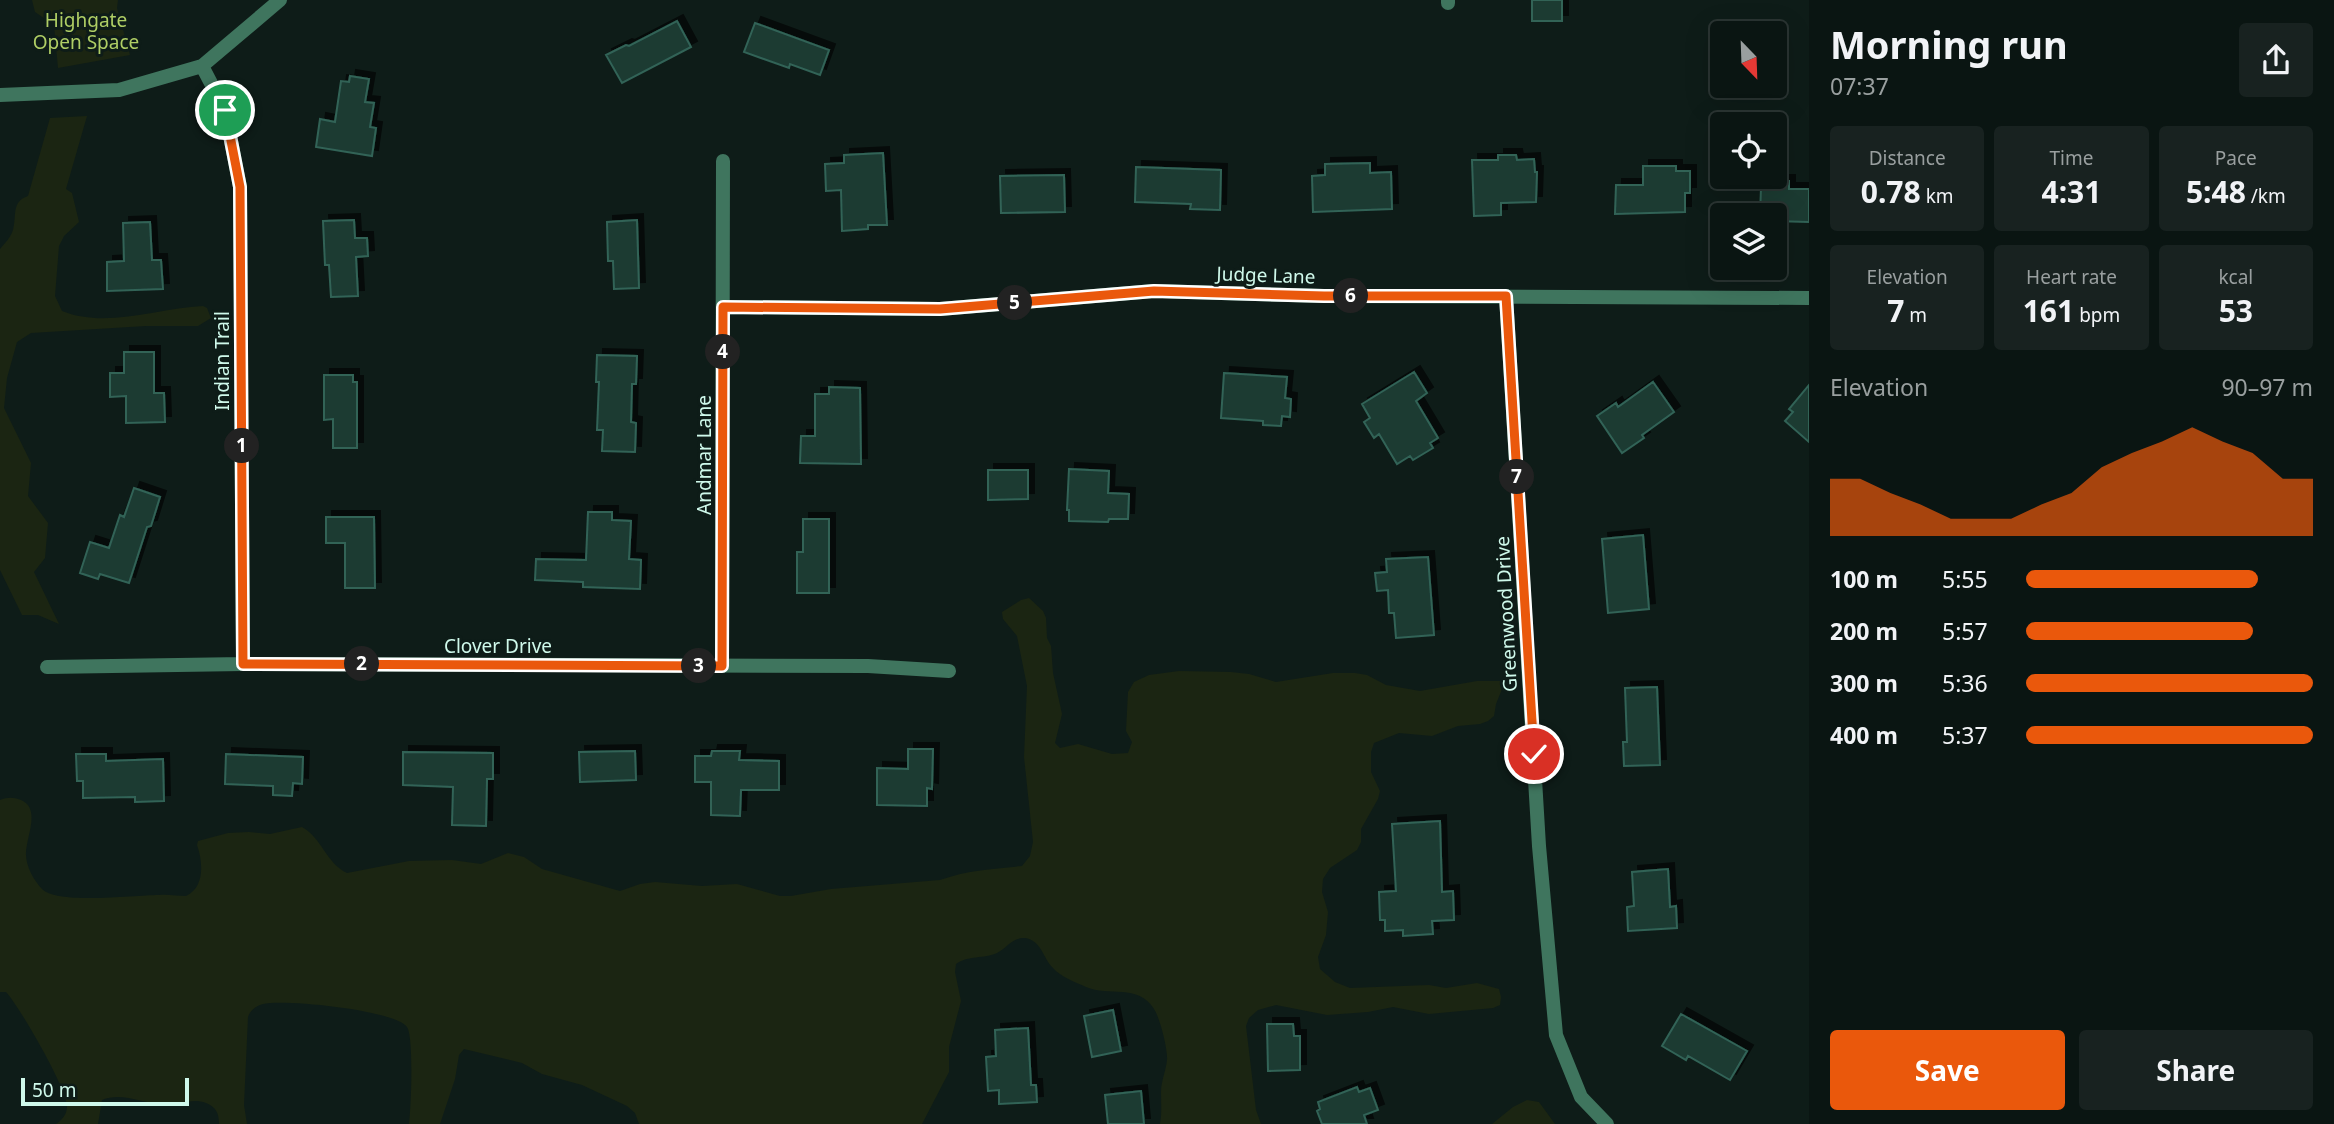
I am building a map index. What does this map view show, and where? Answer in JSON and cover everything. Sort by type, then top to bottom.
[{"type":"street","points":[[0,95],[119,90],[202,66],[280,0]]},
{"type":"street","name":"Indian Trail","points":[[202,66],[225,110],[240,187],[243,664]]},
{"type":"street","name":"Andmar Lane","points":[[722,666],[723,161]]},
{"type":"street","name":"Judge Lane","points":[[723,307],[940,309],[1154,291],[1324,296],[1809,298]]},
{"type":"street","name":"Greenwood Drive","points":[[1506,296],[1539,846],[1556,1035],[1581,1097],[1607,1124]]},
{"type":"street","name":"Clover Drive","points":[[47,667],[243,664],[868,666],[949,671]]},
{"type":"green space","name":"Highgate Open Space","points":[[32,0],[118,0],[117,8],[130,55],[58,68],[54,25],[35,12]]},
{"type":"green space","points":[[87,116],[66,189],[72,193],[79,222],[64,236],[59,246],[55,296],[62,311],[79,316],[114,318],[203,306],[207,308],[211,318],[198,326],[146,326],[31,333],[17,342],[7,378],[4,408],[31,463],[28,496],[48,523],[45,558],[34,572],[59,624],[38,615],[22,615],[0,570],[0,249],[12,233],[17,205],[28,196],[50,118]]},
{"type":"green space","points":[[1029,598],[1043,611],[1046,618],[1047,638],[1051,646],[1053,673],[1062,714],[1055,743],[1060,748],[1078,744],[1112,754],[1128,753],[1132,742],[1126,731],[1128,692],[1134,682],[1149,675],[1179,671],[1231,672],[1276,682],[1333,673],[1355,673],[1367,675],[1386,685],[1420,691],[1477,681],[1501,681],[1504,684],[1494,716],[1488,721],[1458,726],[1432,736],[1399,733],[1374,743],[1371,772],[1380,791],[1378,799],[1361,829],[1361,842],[1357,850],[1330,868],[1323,879],[1322,892],[1328,912],[1326,935],[1318,957],[1320,969],[1335,982],[1350,988],[1429,985],[1446,988],[1477,983],[1499,989],[1500,1005],[1429,1014],[1393,1007],[1327,1015],[1276,1005],[1258,1010],[1249,1018],[1246,1026],[1256,1110],[1261,1124],[1160,1124],[1161,1088],[1167,1055],[1161,1026],[1154,1009],[1147,1001],[1132,993],[1095,990],[1068,979],[1053,968],[1035,942],[1021,938],[997,953],[966,959],[956,964],[961,1001],[949,1047],[949,1072],[922,1124],[639,1124],[635,1113],[627,1106],[582,1085],[542,1074],[522,1063],[464,1049],[459,1055],[455,1079],[440,1124],[409,1124],[411,1058],[407,1027],[398,1021],[362,1011],[275,1003],[258,1006],[248,1017],[244,1105],[247,1124],[219,1124],[215,1109],[201,1102],[159,1104],[118,1097],[102,1100],[98,1124],[56,1124],[66,1112],[65,1097],[21,1013],[6,992],[0,992],[0,800],[18,799],[31,810],[26,859],[31,873],[42,889],[64,897],[186,896],[197,887],[201,874],[198,841],[228,833],[270,834],[302,827],[315,837],[334,863],[347,873],[409,861],[452,860],[481,864],[508,853],[524,857],[542,869],[620,891],[655,882],[702,886],[737,884],[780,896],[791,896],[831,889],[940,880],[970,872],[1022,866],[1030,856],[1033,842],[1024,757],[1027,686],[1017,636],[1003,619],[1002,612]]},
{"type":"green space","points":[[1527,1100],[1539,1102],[1555,1124],[1492,1124],[1513,1107]]},
{"type":"building","points":[[1532,0],[1562,0],[1562,21],[1532,21]]},
{"type":"building","points":[[677,21],[691,47],[622,83],[606,55]]},
{"type":"building","points":[[755,23],[829,50],[820,75],[790,64],[789,68],[744,52]]},
{"type":"building","points":[[350,76],[369,79],[365,102],[374,103],[370,127],[376,128],[372,156],[316,147],[320,119],[335,122],[341,81],[349,82]]},
{"type":"building","points":[[883,153],[887,225],[868,225],[868,229],[842,231],[841,190],[826,191],[825,164],[844,163],[844,155]]},
{"type":"building","points":[[1498,155],[1516,155],[1517,160],[1534,159],[1537,172],[1536,202],[1501,203],[1501,215],[1474,216],[1472,160],[1498,160]]},
{"type":"building","points":[[1370,163],[1370,173],[1391,172],[1392,209],[1313,212],[1312,176],[1325,175],[1325,164]]},
{"type":"building","points":[[1643,166],[1676,166],[1676,171],[1690,171],[1690,193],[1685,193],[1685,212],[1615,214],[1616,185],[1643,185]]},
{"type":"building","points":[[1136,167],[1221,170],[1220,210],[1190,209],[1191,204],[1135,202]]},
{"type":"building","points":[[1064,175],[1065,212],[1001,213],[1000,176]]},
{"type":"building","points":[[1789,181],[1789,189],[1809,189],[1809,222],[1787,221],[1787,203],[1760,203],[1761,189],[1787,189]]},
{"type":"building","points":[[354,220],[355,238],[367,238],[368,256],[356,257],[358,296],[331,297],[329,265],[325,265],[323,221]]},
{"type":"building","points":[[637,220],[639,288],[614,289],[613,261],[608,261],[607,222]]},
{"type":"building","points":[[150,222],[152,260],[161,260],[163,289],[107,291],[107,262],[124,261],[123,223]]},
{"type":"building","points":[[124,352],[154,352],[154,393],[164,393],[165,422],[126,423],[126,396],[110,397],[110,373],[124,373]]},
{"type":"building","points":[[597,355],[637,356],[636,384],[632,384],[631,422],[636,423],[635,452],[602,451],[603,430],[597,430]]},
{"type":"building","points":[[1414,372],[1427,393],[1416,401],[1438,438],[1430,443],[1433,448],[1413,460],[1410,456],[1397,464],[1379,434],[1374,438],[1364,422],[1370,418],[1362,404]]},
{"type":"building","points":[[1224,373],[1287,377],[1285,398],[1291,399],[1290,417],[1282,416],[1281,426],[1263,425],[1263,421],[1221,418]]},
{"type":"building","points":[[324,375],[353,375],[353,382],[357,382],[357,448],[333,448],[333,419],[324,420]]},
{"type":"building","points":[[1653,382],[1674,412],[1622,453],[1597,416],[1616,403],[1618,407]]},
{"type":"building","points":[[1809,385],[1809,442],[1785,421],[1793,412],[1789,409]]},
{"type":"building","points":[[829,387],[860,388],[861,464],[800,463],[801,436],[815,436],[815,394],[829,394]]},
{"type":"building","points":[[1069,469],[1109,471],[1108,493],[1129,494],[1128,519],[1109,519],[1108,522],[1069,521]]},
{"type":"building","points":[[988,470],[1028,470],[1028,499],[988,500]]},
{"type":"building","points":[[134,488],[160,497],[129,583],[100,574],[98,579],[80,573],[90,542],[109,548],[120,515],[124,517]]},
{"type":"building","points":[[588,512],[612,512],[612,520],[631,521],[629,559],[641,560],[640,589],[583,587],[583,582],[535,580],[536,559],[586,560]]},
{"type":"building","points":[[326,517],[374,517],[375,588],[345,588],[345,543],[326,543]]},
{"type":"building","points":[[803,519],[829,519],[829,593],[797,593],[797,552],[803,552]]},
{"type":"building","points":[[1643,535],[1649,609],[1608,613],[1602,539]]},
{"type":"building","points":[[1428,557],[1434,635],[1396,638],[1394,613],[1389,613],[1388,590],[1377,591],[1375,573],[1387,572],[1386,559]]},
{"type":"building","points":[[1657,687],[1660,765],[1624,766],[1623,742],[1627,742],[1625,688]]},
{"type":"building","points":[[908,749],[933,749],[932,789],[927,788],[927,806],[877,805],[877,768],[908,769]]},
{"type":"building","points":[[635,751],[636,780],[580,782],[579,752]]},
{"type":"building","points":[[712,751],[740,751],[739,760],[779,761],[779,790],[741,790],[740,816],[711,815],[711,782],[695,782],[695,756],[711,756]]},
{"type":"building","points":[[403,752],[493,753],[493,779],[487,779],[486,826],[452,825],[453,787],[403,785]]},
{"type":"building","points":[[76,754],[106,754],[106,761],[163,759],[164,801],[135,802],[135,797],[83,798],[83,781],[77,781]]},
{"type":"building","points":[[226,754],[303,757],[302,784],[293,783],[292,796],[273,795],[273,786],[225,784]]},
{"type":"building","points":[[1440,821],[1442,892],[1453,891],[1454,920],[1432,921],[1433,934],[1403,936],[1403,930],[1385,931],[1385,920],[1380,920],[1379,892],[1396,891],[1392,824]]},
{"type":"building","points":[[1668,869],[1670,907],[1676,906],[1677,928],[1628,931],[1627,907],[1634,906],[1632,872]]},
{"type":"building","points":[[1113,1010],[1121,1051],[1092,1057],[1084,1016]]},
{"type":"building","points":[[1681,1014],[1747,1051],[1730,1080],[1688,1056],[1686,1060],[1662,1046]]},
{"type":"building","points":[[1267,1024],[1293,1024],[1294,1036],[1300,1036],[1300,1070],[1268,1071]]},
{"type":"building","points":[[1028,1028],[1031,1085],[1036,1085],[1037,1102],[999,1104],[999,1090],[988,1091],[986,1057],[996,1056],[995,1030]]},
{"type":"building","points":[[1357,1087],[1359,1092],[1370,1088],[1378,1110],[1364,1115],[1367,1124],[1322,1124],[1317,1111],[1320,1109],[1318,1102]]},
{"type":"building","points":[[1141,1091],[1144,1124],[1108,1124],[1105,1095]]},
{"type":"route","points":[[225,110],[240,187],[243,664],[722,666],[723,307],[940,309],[1154,291],[1324,296],[1506,296],[1534,754]]}]
